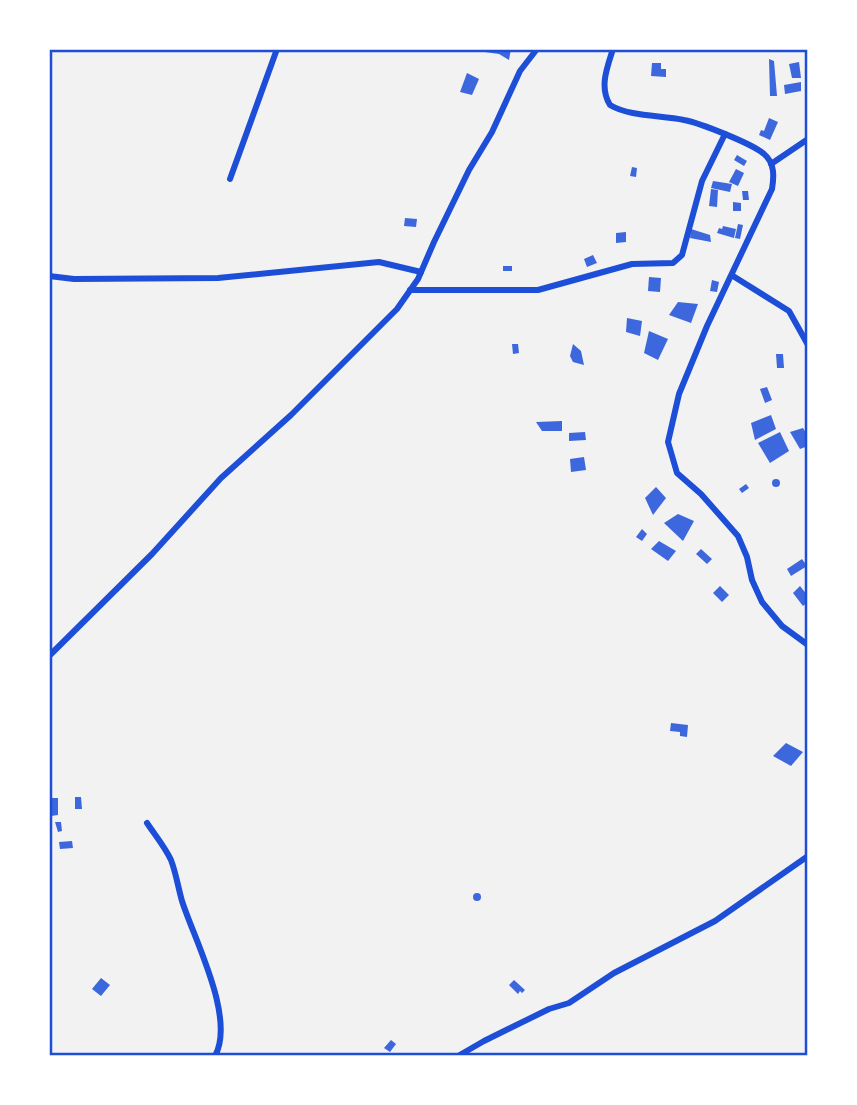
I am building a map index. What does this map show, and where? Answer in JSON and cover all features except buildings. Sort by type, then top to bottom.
[{"type":"street","points":[[230,179],[277,49]]},
{"type":"street","points":[[49,656],[152,554],[221,478],[291,415],[397,309],[421,272],[520,71],[537,49]]},
{"type":"street","points":[[610,50],[604,95],[610,105],[629,111],[687,120],[725,134],[764,154],[771,164],[774,177],[772,190],[707,326],[679,394],[668,442],[677,473],[701,494],[738,536],[762,602],[782,626],[808,645]]},
{"type":"street","points":[[410,290],[538,290],[632,264],[673,263],[682,255],[702,181],[725,134]]},
{"type":"street","points":[[771,164],[808,139]]},
{"type":"street","points":[[49,276],[88,279],[218,278],[379,262],[421,272]]},
{"type":"street","points":[[733,276],[789,311],[808,345]]},
{"type":"street","points":[[147,823],[170,857],[182,901],[211,976],[220,1016],[220,1038],[215,1056]]},
{"type":"street","points":[[458,1056],[549,1009],[569,1003],[614,973],[715,921],[808,856]]}]
